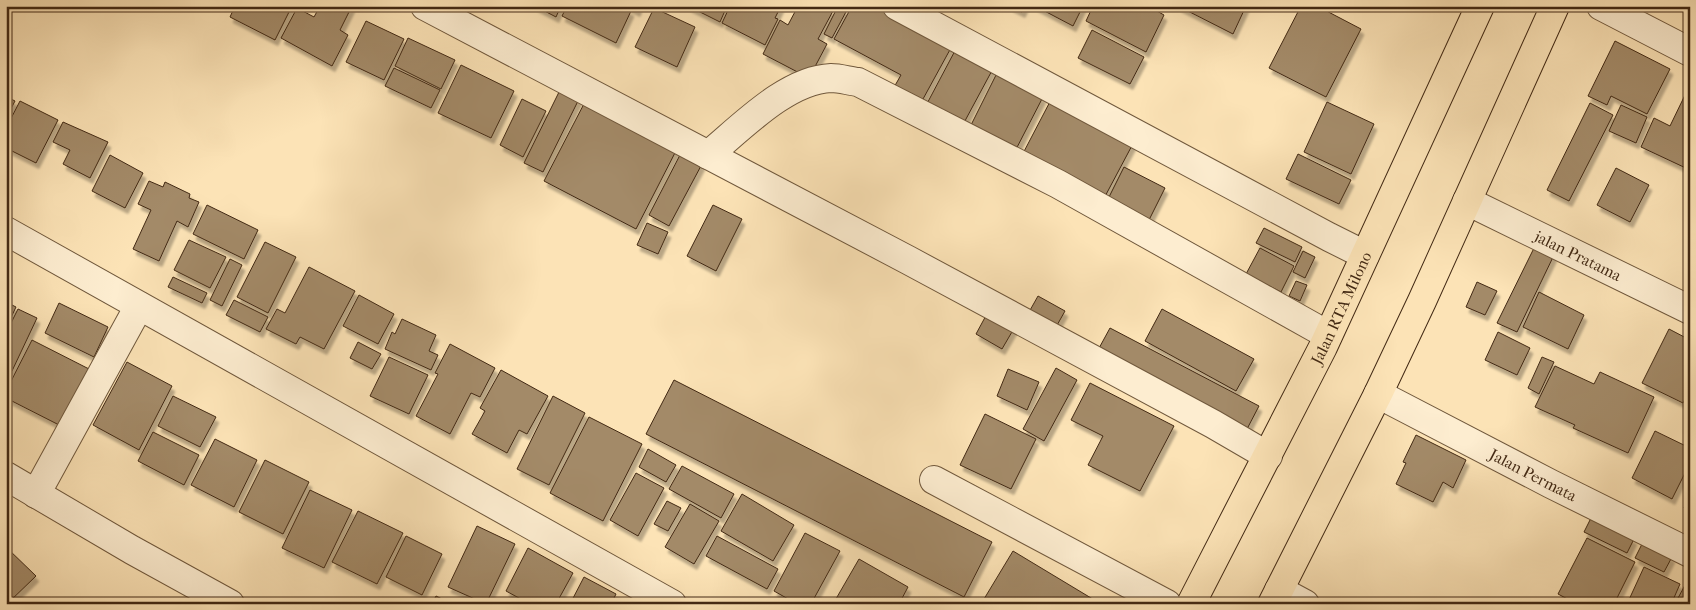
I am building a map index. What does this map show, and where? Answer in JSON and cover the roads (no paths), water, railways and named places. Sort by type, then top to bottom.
[{"type":"highway","name":"Jalan RTA Milono","points":[[1191,604],[1328,335],[1480,6]]},
{"type":"highway","points":[[1275,597],[1378,394],[1555,6]]},
{"type":"street","points":[[425,6],[908,260],[1213,424],[1268,456]]},
{"type":"street","points":[[897,6],[1365,255]]},
{"type":"street","points":[[1601,6],[1690,52]]},
{"type":"street","points":[[708,155],[775,100],[806,84],[831,78],[858,82],[1058,184],[1328,335]]},
{"type":"street","name":"jalan Pratama","points":[[1467,201],[1690,310]]},
{"type":"street","points":[[6,231],[672,604]]},
{"type":"street","points":[[36,494],[139,306]]},
{"type":"street","name":"Jalan Permata","points":[[1378,394],[1551,484],[1690,553]]},
{"type":"street","points":[[6,476],[132,550],[230,604]]},
{"type":"street","points":[[934,480],[1167,604]]},
{"type":"street","points":[[1275,597],[1305,604]]}]
